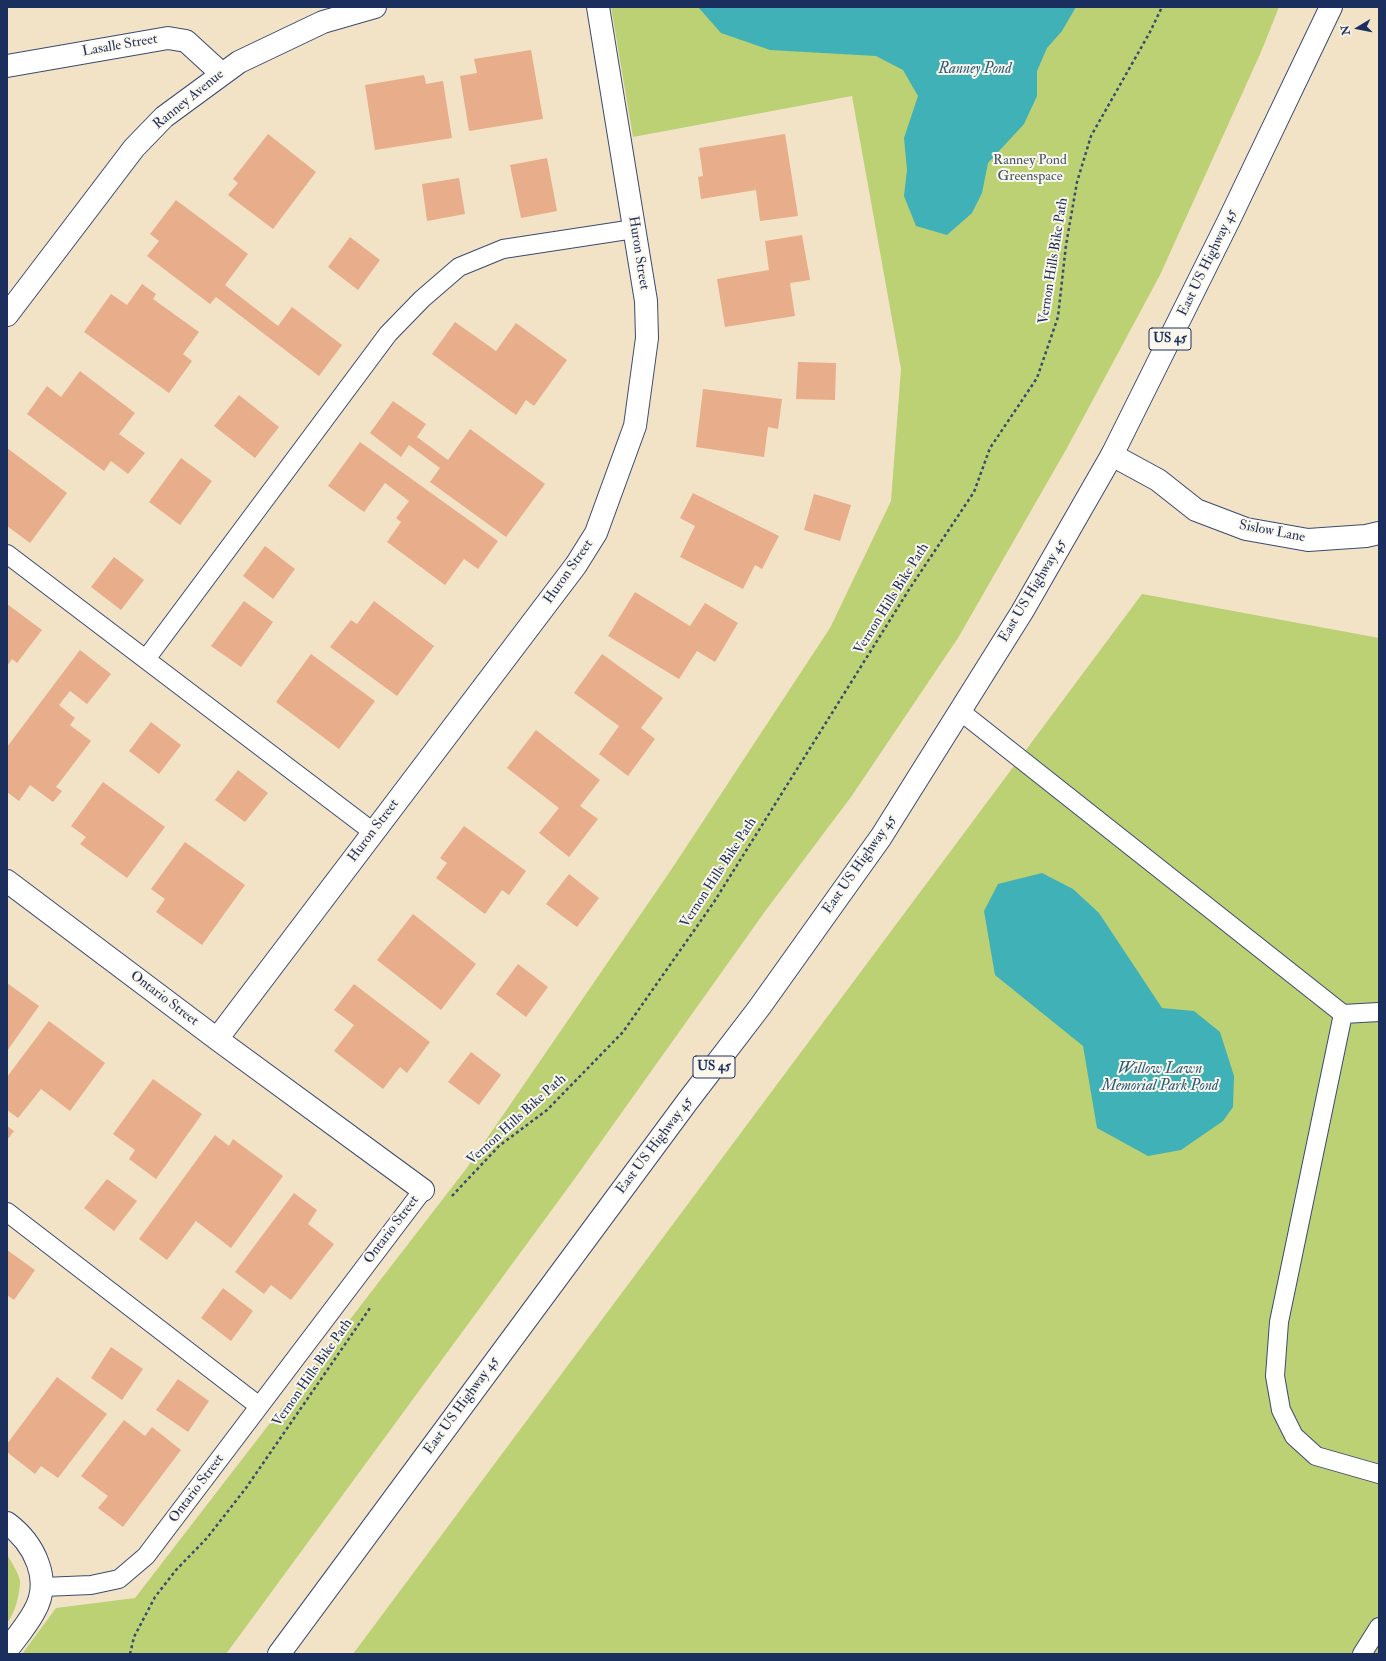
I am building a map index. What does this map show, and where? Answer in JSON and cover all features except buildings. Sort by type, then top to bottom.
[{"type":"street","name":"Ranney Avenue","points":[[7,315],[134,148],[164,117],[239,62],[323,22],[375,7]]},
{"type":"street","name":"Huron Street","points":[[217,1039],[576,565],[596,533],[635,426],[648,338],[646,301],[598,7]]},
{"type":"street","name":"East US Highway 45","points":[[279,1654],[686,1102],[763,1002],[881,837],[1022,612],[1112,455],[1228,222],[1331,7]]},
{"type":"street","name":"Lasalle Street","points":[[7,66],[168,38],[186,41],[222,74]]},
{"type":"street","name":"Sislow Lane","points":[[1112,455],[1158,480],[1196,510],[1246,529],[1308,540],[1379,534]]},
{"type":"street","name":"Ontario Street","points":[[7,881],[217,1039],[423,1190]]},
{"type":"street","points":[[7,1523],[27,1542],[39,1562],[43,1587],[35,1611],[7,1650]]},
{"type":"lane","points":[[146,659],[388,334],[422,299],[459,267],[503,249],[634,229]]},
{"type":"lane","points":[[7,554],[373,832]]},
{"type":"lane","points":[[960,711],[1343,1014],[1379,1012]]},
{"type":"lane","points":[[1343,1014],[1280,1322],[1276,1376],[1281,1410],[1294,1436],[1316,1456],[1344,1466],[1379,1474]]},
{"type":"lane","name":"Ontario Street","points":[[43,1587],[91,1585],[119,1579],[146,1556],[423,1190]]},
{"type":"lane","points":[[7,1212],[259,1406]]},
{"type":"lane","points":[[1362,1654],[1379,1627]]},
{"type":"path","name":"Vernon Hills Bike Path","points":[[450,1198],[499,1146],[547,1110],[622,1032],[714,902],[910,588],[974,492],[990,448],[1037,378],[1058,317],[1066,245],[1077,182],[1091,136],[1150,32],[1162,7]]},
{"type":"path","name":"Vernon Hills Bike Path","points":[[130,1654],[134,1637],[155,1597],[176,1570],[207,1538],[246,1488],[372,1305]]},
{"type":"green space","name":"Ranney Pond Greenspace","points":[[611,7],[1279,7],[1261,52],[1160,275],[1067,448],[958,638],[851,797],[766,910],[573,1181],[226,1654],[22,1654],[56,1608],[135,1598],[466,1169],[671,870],[830,628],[891,501],[901,369],[852,96],[633,137]]},
{"type":"green space","points":[[1142,594],[1379,638],[1379,1654],[353,1654]]},
{"type":"green space","points":[[7,1555],[17,1571],[20,1581],[16,1603],[7,1623]]},
{"type":"water","name":"Ranney Pond","points":[[698,7],[1076,7],[1062,31],[1047,48],[1037,71],[1037,96],[1024,124],[988,163],[982,193],[972,213],[947,235],[916,226],[904,196],[907,170],[904,138],[918,96],[903,70],[876,56],[770,50],[721,33]]},
{"type":"water","name":"Willow Lawn Memorial Park Pond","points":[[1042,873],[1073,889],[1099,913],[1162,1008],[1194,1011],[1220,1032],[1234,1076],[1233,1107],[1223,1121],[1181,1150],[1148,1156],[1097,1128],[1083,1046],[995,975],[984,911],[998,884]]}]
